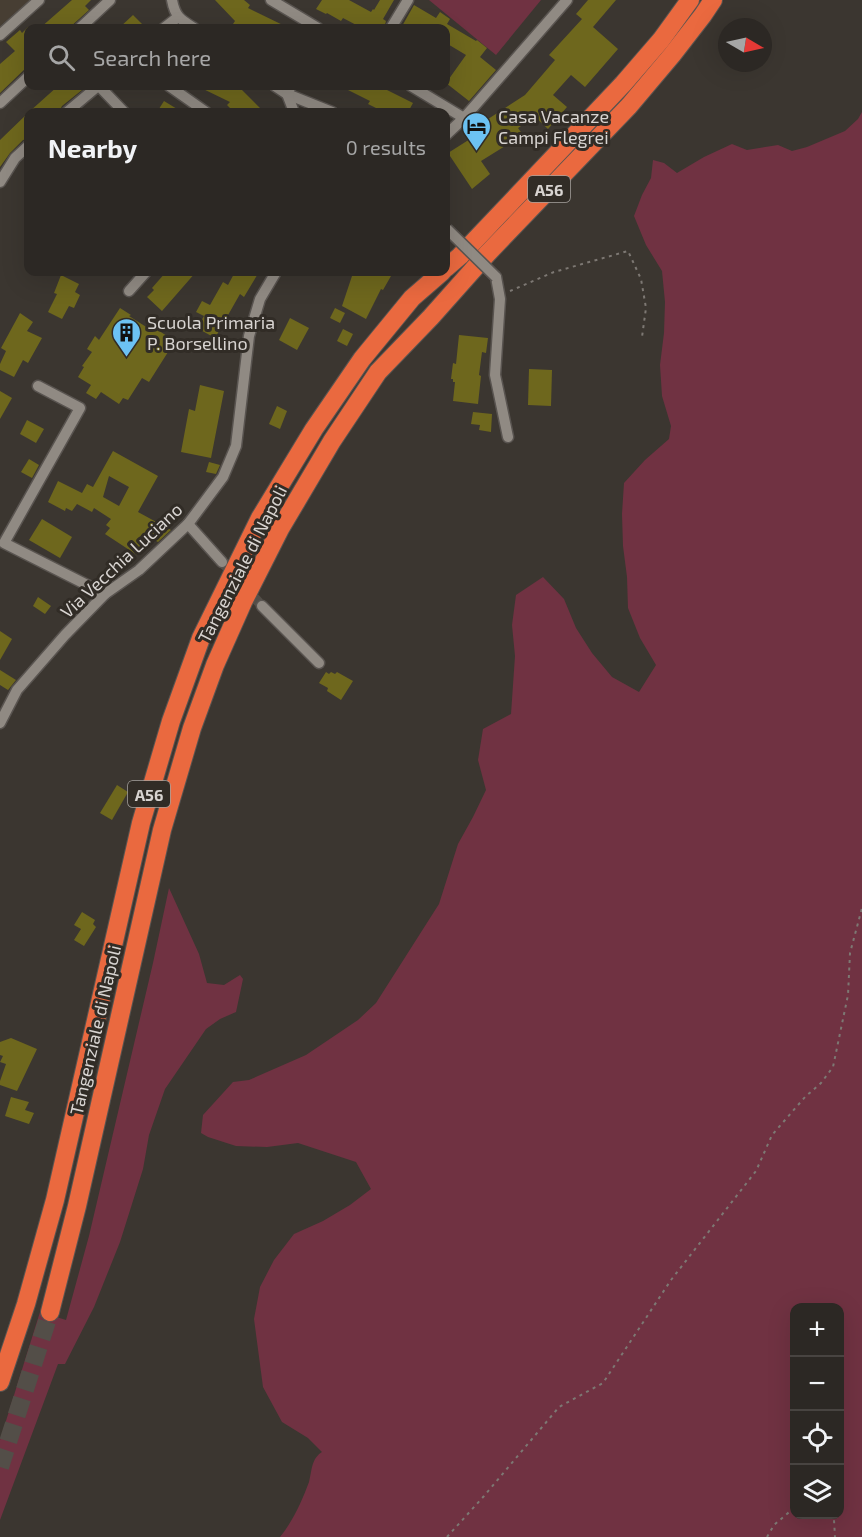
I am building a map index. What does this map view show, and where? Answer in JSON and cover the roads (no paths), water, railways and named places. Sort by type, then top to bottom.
[{"type":"highway","name":"A56","points":[[450,264],[623,84],[661,40],[690,0]]},
{"type":"highway","name":"Tangenziale di Napoli","points":[[50,1312],[77,1206],[162,830],[192,728],[215,664],[279,529],[332,441],[378,372],[629,106],[672,55],[713,0]]},
{"type":"highway","name":"Tangenziale di Napoli","points":[[0,1382],[26,1304],[55,1200],[141,823],[171,721],[201,638],[260,518],[314,429],[362,359],[412,298],[437,276]]},
{"type":"street","points":[[0,35],[39,0]]},
{"type":"street","points":[[84,24],[110,0]]},
{"type":"street","points":[[172,0],[178,17],[188,24]]},
{"type":"street","points":[[272,0],[311,24]]},
{"type":"street","points":[[393,24],[408,0]]},
{"type":"street","points":[[450,131],[567,0]]},
{"type":"street","points":[[169,24],[178,17]]},
{"type":"street","points":[[0,103],[24,80]]},
{"type":"street","points":[[72,108],[94,90]]},
{"type":"street","points":[[103,90],[120,108]]},
{"type":"street","points":[[175,90],[200,108]]},
{"type":"street","points":[[289,90],[293,108]]},
{"type":"street","points":[[289,90],[324,108]]},
{"type":"street","points":[[418,90],[447,108]]},
{"type":"street","points":[[450,110],[464,118]]},
{"type":"street","points":[[0,182],[15,158],[24,150]]},
{"type":"street","points":[[450,233],[496,277],[499,296],[495,375],[508,437]]},
{"type":"street","points":[[129,291],[142,276]]},
{"type":"street","name":"Via Vecchia Luciano","points":[[0,723],[17,690],[65,635],[105,594],[139,570],[188,524],[223,477],[236,446],[249,336],[260,299],[274,276]]},
{"type":"street","points":[[38,386],[80,408],[4,543],[105,594]]},
{"type":"street","points":[[188,524],[222,562]]},
{"type":"street","points":[[262,606],[319,663]]},
{"type":"tunnel","points":[[222,562],[262,606]]},
{"type":"tunnel","points":[[0,1467],[50,1312]]},
{"type":"place","name":"Casa Vacanze Campi Flegrei","points":[[477,152]]},
{"type":"place","name":"Scuola Primaria P. Borsellino","points":[[126,358]]}]
